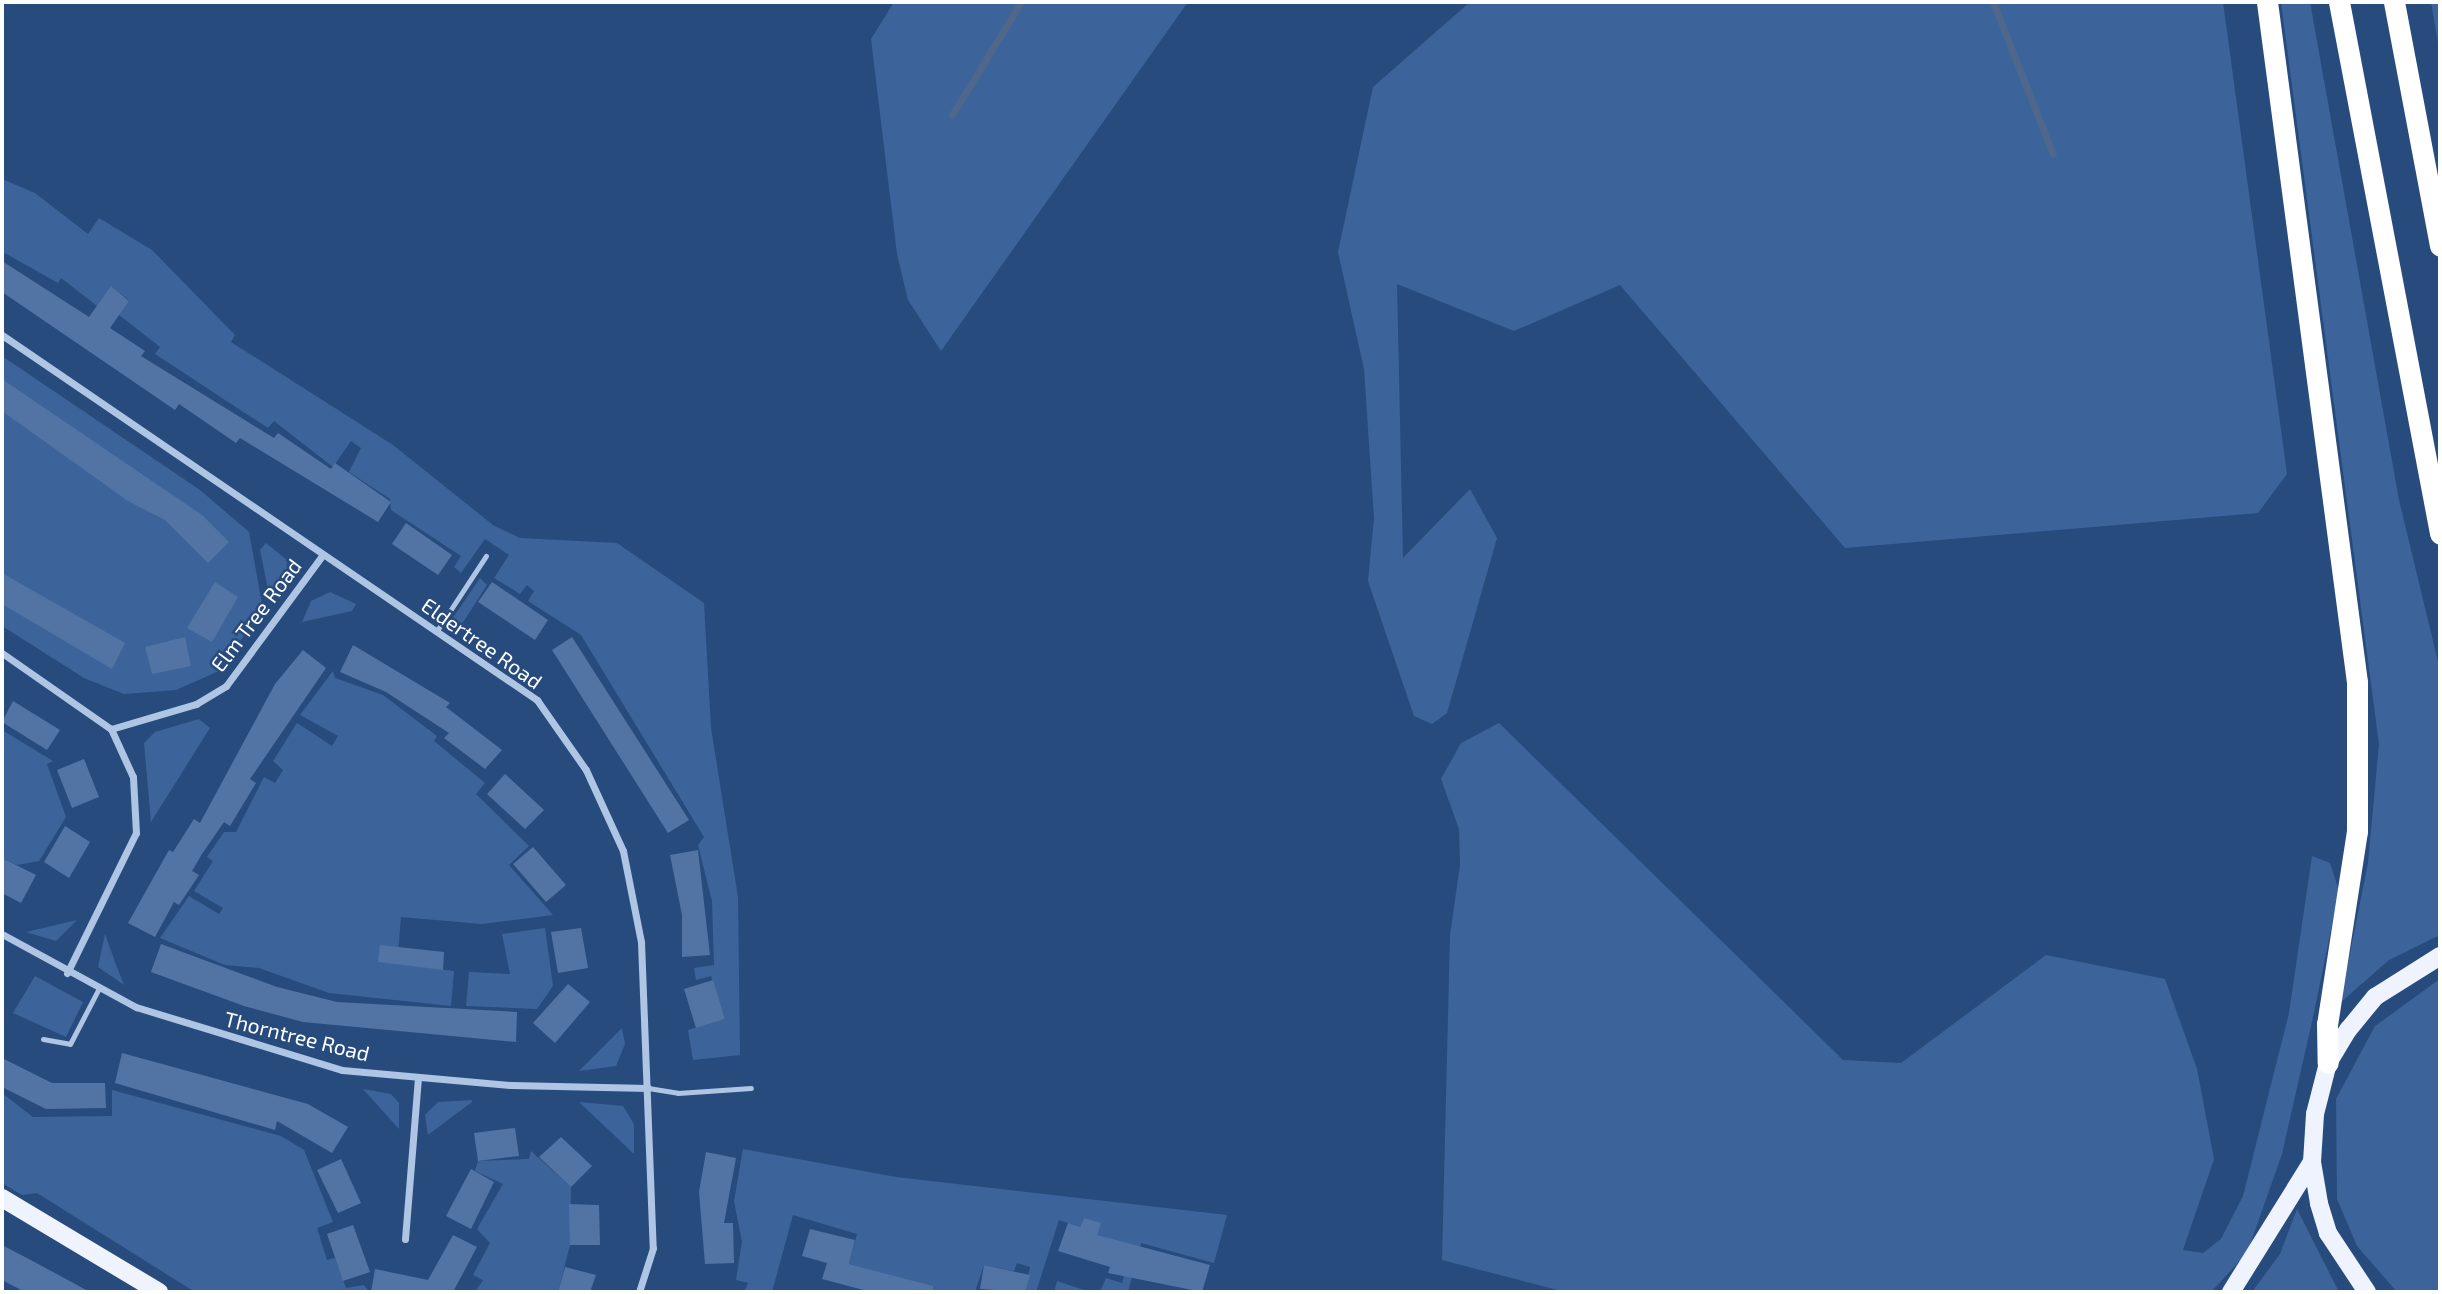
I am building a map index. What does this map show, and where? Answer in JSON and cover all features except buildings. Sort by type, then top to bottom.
[{"type":"highway","points":[[2267,2],[2358,696],[2357,831],[2327,1024],[2328,1063]]},
{"type":"highway","points":[[2339,2],[2440,533]]},
{"type":"highway","points":[[2395,2],[2440,246]]},
{"type":"main road","points":[[2367,1292],[2328,1233],[2312,1162],[2328,1063],[2375,997],[2440,956]]},
{"type":"main road","points":[[2231,1292],[2312,1162]]},
{"type":"main road","points":[[2,1198],[159,1292]]},
{"type":"street","name":"Eldertree Road","points":[[2,335],[322,556],[537,700],[586,771],[613,828],[641,942],[653,1248],[639,1292]]},
{"type":"street","name":"Elm Tree Road","points":[[111,729],[185,708],[226,686],[322,556]]},
{"type":"street","points":[[2,653],[111,729],[133,777],[136,833],[67,973]]},
{"type":"street","name":"Thorntree Road","points":[[2,934],[98,989],[262,1050],[418,1078],[648,1088]]},
{"type":"street","points":[[405,1239],[418,1078]]},
{"type":"lane","points":[[436,632],[486,556]]},
{"type":"lane","points":[[43,1039],[71,1044],[98,989]]},
{"type":"lane","points":[[648,1088],[678,1093],[751,1088]]},
{"type":"shaded area","points":[[894,2],[1188,2],[941,351],[908,300],[897,254],[871,39]]},
{"type":"shaded area","points":[[1470,2],[2223,2],[2287,474],[2258,513],[1845,548],[1620,285],[1514,331],[1397,284],[1403,558],[1470,489],[1497,538],[1447,713],[1432,724],[1414,716],[1368,581],[1374,518],[1364,369],[1338,252],[1373,87]]},
{"type":"shaded area","points":[[2281,2],[2310,2],[2399,500],[2440,670],[2440,935],[2389,960],[2340,1003],[2368,863],[2379,744]]},
{"type":"shaded area","points":[[2431,2],[2440,2],[2440,54]]},
{"type":"shaded area","points":[[2,179],[35,193],[88,234],[99,218],[152,250],[235,335],[231,342],[393,445],[493,525],[520,538],[617,543],[704,603],[711,728],[738,897],[740,1055],[693,1060],[688,1030],[725,1019],[711,976],[696,980],[694,968],[714,965],[712,901],[698,845],[704,837],[581,635],[528,601],[534,591],[527,585],[520,594],[494,578],[509,555],[485,539],[461,573],[454,567],[461,556],[391,510],[390,499],[349,472],[361,448],[351,441],[333,467],[274,421],[268,428],[155,354],[160,347],[119,315],[129,300],[112,287],[97,306],[61,278],[58,283],[3,252]]},
{"type":"shaded area","points":[[2,356],[200,490],[249,532],[263,609],[219,671],[176,690],[124,694],[84,678],[2,626]]},
{"type":"shaded area","points":[[266,543],[287,560],[286,583],[271,604],[260,550]]},
{"type":"shaded area","points":[[480,578],[487,585],[460,627],[450,622]]},
{"type":"shaded area","points":[[330,592],[356,604],[352,611],[302,622],[311,601]]},
{"type":"shaded area","points":[[333,671],[335,678],[383,695],[437,736],[434,741],[485,783],[476,794],[529,846],[509,865],[553,915],[482,924],[401,917],[397,964],[454,971],[451,1006],[329,993],[259,968],[225,965],[160,938],[189,896],[219,914],[223,908],[194,891],[213,861],[207,857],[224,832],[236,832],[264,777],[275,783],[283,770],[273,761],[297,723],[332,746],[338,736],[300,715]]},
{"type":"shaded area","points":[[199,719],[210,728],[151,822],[144,743],[155,732]]},
{"type":"shaded area","points":[[1499,723],[1843,1060],[1901,1063],[2046,955],[2165,979],[2197,1069],[2214,1159],[2183,1250],[2203,1253],[2221,1239],[2243,1196],[2289,1013],[2312,856],[2330,863],[2339,891],[2313,1017],[2282,1154],[2247,1253],[2211,1292],[1565,1292],[1442,1260],[1450,935],[1460,865],[1459,829],[1441,779],[1461,743]]},
{"type":"shaded area","points":[[2,730],[53,761],[47,764],[66,817],[39,861],[17,865],[2,858]]},
{"type":"shaded area","points":[[77,920],[56,941],[26,932]]},
{"type":"shaded area","points":[[545,928],[553,986],[537,1009],[466,1006],[469,972],[510,974],[502,934]]},
{"type":"shaded area","points":[[105,934],[115,962],[124,985],[98,967]]},
{"type":"shaded area","points":[[35,976],[83,1002],[66,1037],[13,1013]]},
{"type":"shaded area","points":[[2440,979],[2440,1292],[2397,1292],[2357,1246],[2337,1199],[2336,1099],[2375,1026]]},
{"type":"shaded area","points":[[622,1028],[625,1044],[616,1066],[579,1071]]},
{"type":"shaded area","points":[[363,1089],[391,1094],[399,1103],[399,1129]]},
{"type":"shaded area","points":[[112,1090],[281,1136],[304,1150],[333,1222],[317,1228],[327,1260],[335,1258],[346,1288],[364,1285],[369,1292],[195,1292],[37,1193],[22,1195],[2,1183],[2,1093],[33,1117],[112,1116]]},
{"type":"shaded area","points":[[472,1100],[428,1135],[425,1115],[438,1102]]},
{"type":"shaded area","points":[[579,1102],[623,1106],[634,1124],[634,1154]]},
{"type":"shaded area","points":[[743,1149],[896,1177],[1227,1215],[1214,1263],[1141,1243],[1128,1292],[1100,1292],[1106,1278],[1122,1283],[1133,1246],[1097,1235],[1084,1218],[1080,1227],[1059,1220],[1036,1292],[1025,1292],[1030,1267],[1017,1263],[1014,1271],[984,1265],[975,1292],[929,1292],[931,1286],[849,1264],[857,1234],[793,1215],[772,1292],[744,1292],[748,1283],[736,1280],[742,1242],[734,1201]]},
{"type":"shaded area","points":[[531,1151],[571,1187],[570,1245],[558,1292],[475,1292],[483,1280],[473,1275],[490,1243],[477,1229],[503,1184],[475,1171],[478,1161],[529,1159]]},
{"type":"shaded area","points":[[2297,1209],[2339,1292],[2252,1292],[2280,1254]]},
{"type":"shaded area","points":[[1057,1281],[1090,1292],[1054,1292]]},
{"type":"waterway","points":[[952,115],[1021,2]]},
{"type":"waterway","points":[[1993,2],[2053,154]]}]
